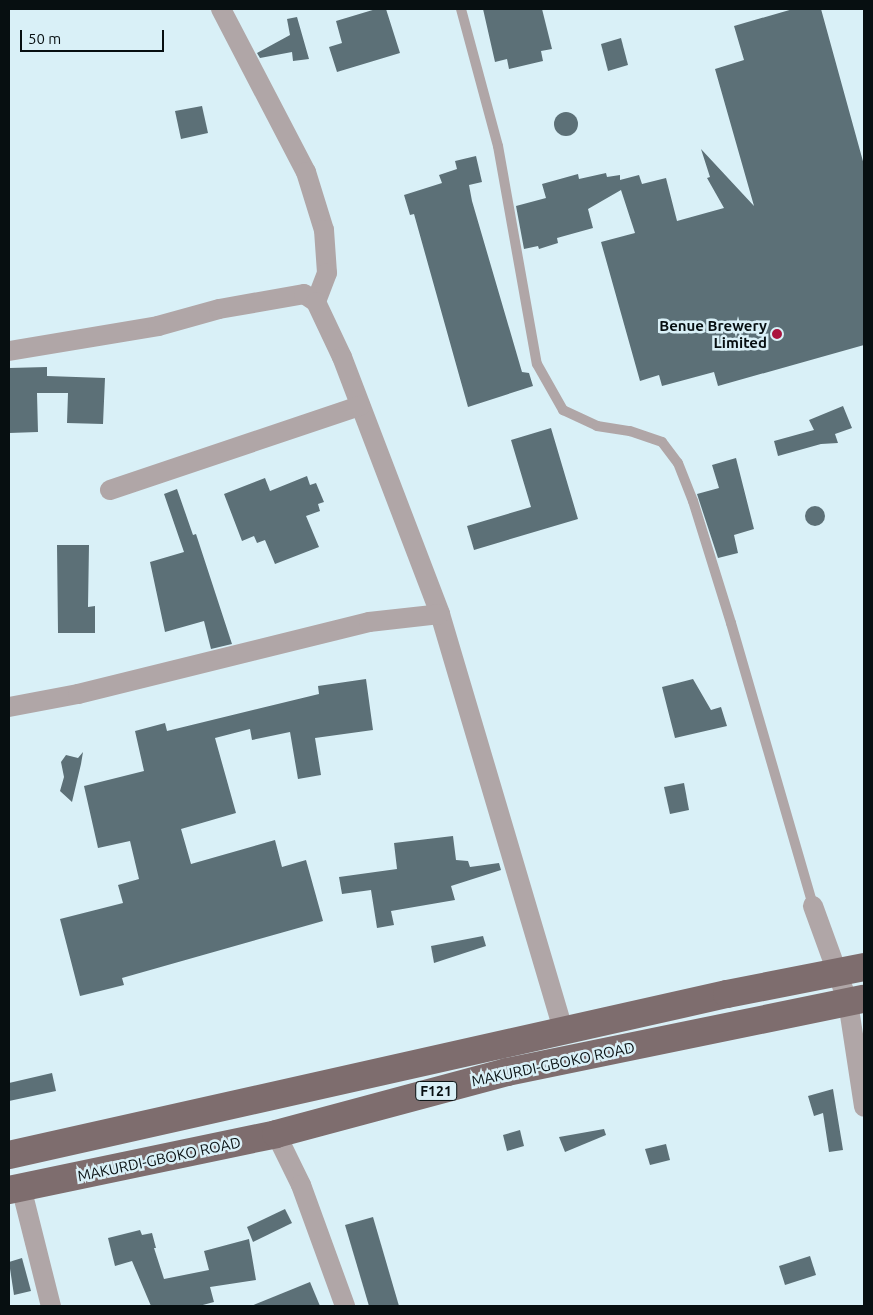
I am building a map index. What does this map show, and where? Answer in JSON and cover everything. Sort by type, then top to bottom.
[{"type":"main road","name":"F121","points":[[9,1155],[564,1033],[727,994],[852,969]]},
{"type":"main road","name":"MAKURDI-GBOKO ROAD","points":[[15,1189],[276,1134],[507,1072],[856,1000]]},
{"type":"street","points":[[221,9],[306,172],[324,230],[327,273],[316,302]]},
{"type":"street","points":[[9,351],[158,326],[219,309],[304,294],[316,302],[342,357],[440,614],[564,1033]]},
{"type":"street","points":[[110,490],[360,406]]},
{"type":"street","points":[[9,707],[78,694],[368,622],[440,614]]},
{"type":"street","points":[[813,906],[852,969],[864,1107]]},
{"type":"street","points":[[276,1134],[301,1185],[345,1306]]},
{"type":"street","points":[[15,1189],[51,1306]]},
{"type":"lane","points":[[461,9],[498,146],[537,364],[563,410],[597,426],[630,431],[662,442],[678,463],[731,623],[813,906]]},
{"type":"building","points":[[376,9],[386,9],[400,53],[337,72],[329,47],[342,43],[336,21]]},
{"type":"building","points":[[483,9],[542,9],[552,49],[541,51],[543,61],[509,69],[507,59],[495,62]]},
{"type":"building","points":[[793,9],[821,9],[864,165],[864,345],[718,386],[714,372],[662,386],[659,375],[640,381],[601,242],[635,233],[621,190],[588,209],[593,228],[557,238],[558,243],[539,249],[538,246],[524,249],[516,206],[546,198],[542,184],[578,174],[579,179],[606,173],[607,177],[620,175],[620,180],[639,175],[642,184],[666,178],[677,221],[724,208],[707,178],[710,177],[701,149],[754,206],[715,69],[744,60],[734,26]]},
{"type":"building","points":[[297,17],[309,59],[293,61],[292,52],[260,58],[257,53],[290,35],[287,19]]},
{"type":"building","points":[[621,38],[628,65],[608,71],[601,44]]},
{"type":"building","points":[[202,106],[208,133],[181,139],[175,111]]},
{"type":"building","points":[[566,112],[571,113],[577,119],[577,129],[571,135],[566,136],[561,135],[555,129],[554,124],[555,119],[561,113]]},
{"type":"building","points":[[476,156],[482,182],[469,185],[472,201],[522,372],[529,373],[533,386],[468,407],[414,214],[410,215],[404,195],[442,183],[439,175],[457,169],[455,161]]},
{"type":"building","points":[[47,367],[47,376],[105,378],[103,424],[67,423],[68,393],[37,393],[38,432],[9,433],[9,368]]},
{"type":"building","points":[[843,406],[852,428],[835,434],[838,443],[821,444],[778,456],[774,441],[814,430],[809,420]]},
{"type":"building","points":[[551,428],[578,519],[474,550],[467,526],[531,507],[511,440]]},
{"type":"building","points":[[736,458],[754,529],[734,535],[738,553],[718,558],[697,494],[719,488],[712,465]]},
{"type":"building","points":[[307,476],[310,485],[316,483],[324,502],[318,504],[320,511],[306,516],[319,547],[275,564],[265,540],[257,543],[254,536],[242,541],[224,494],[265,478],[270,491]]},
{"type":"building","points":[[177,489],[193,535],[196,534],[232,644],[211,649],[204,621],[165,632],[150,562],[184,552],[164,494]]},
{"type":"building","points":[[815,506],[822,509],[825,516],[822,523],[815,526],[808,523],[805,516],[808,509]]},
{"type":"building","points":[[57,545],[89,545],[88,607],[95,606],[95,633],[58,633]]},
{"type":"building","points":[[366,679],[373,730],[315,738],[321,775],[298,779],[290,732],[252,740],[250,729],[215,738],[236,813],[181,829],[191,864],[275,840],[282,867],[306,860],[323,921],[122,978],[124,985],[80,996],[60,919],[123,903],[118,885],[139,879],[130,841],[98,848],[84,786],[144,771],[135,731],[165,723],[167,731],[319,694],[318,686]]},
{"type":"building","points":[[693,679],[711,710],[721,707],[727,726],[675,738],[662,687]]},
{"type":"building","points":[[83,752],[72,802],[60,791],[64,777],[61,762],[66,755],[78,758]]},
{"type":"building","points":[[684,783],[689,810],[670,814],[664,787]]},
{"type":"building","points":[[453,836],[456,860],[468,861],[470,867],[499,863],[501,870],[451,886],[455,900],[391,911],[394,925],[377,928],[371,890],[342,894],[339,877],[397,869],[394,843]]},
{"type":"building","points":[[483,936],[486,946],[434,963],[431,946]]},
{"type":"building","points":[[52,1073],[56,1091],[9,1101],[9,1083]]},
{"type":"building","points":[[833,1089],[843,1150],[829,1152],[823,1113],[814,1116],[808,1096]]},
{"type":"building","points":[[604,1129],[606,1135],[565,1152],[559,1137]]},
{"type":"building","points":[[520,1130],[524,1146],[507,1151],[503,1135]]},
{"type":"building","points":[[666,1144],[670,1160],[650,1165],[645,1149]]},
{"type":"building","points":[[285,1209],[292,1223],[253,1242],[247,1227]]},
{"type":"building","points":[[373,1217],[399,1306],[369,1306],[345,1225]]},
{"type":"building","points":[[140,1230],[142,1235],[152,1233],[156,1248],[154,1248],[164,1279],[209,1270],[204,1251],[249,1239],[256,1280],[210,1287],[214,1302],[199,1306],[151,1306],[132,1261],[115,1266],[108,1238]]},
{"type":"building","points":[[810,1256],[816,1275],[785,1285],[779,1266]]},
{"type":"building","points":[[22,1258],[31,1291],[14,1295],[9,1262]]},
{"type":"building","points":[[310,1282],[320,1306],[251,1306]]},
{"type":"place","name":"Benue Brewery Limited","points":[[777,334]]}]
